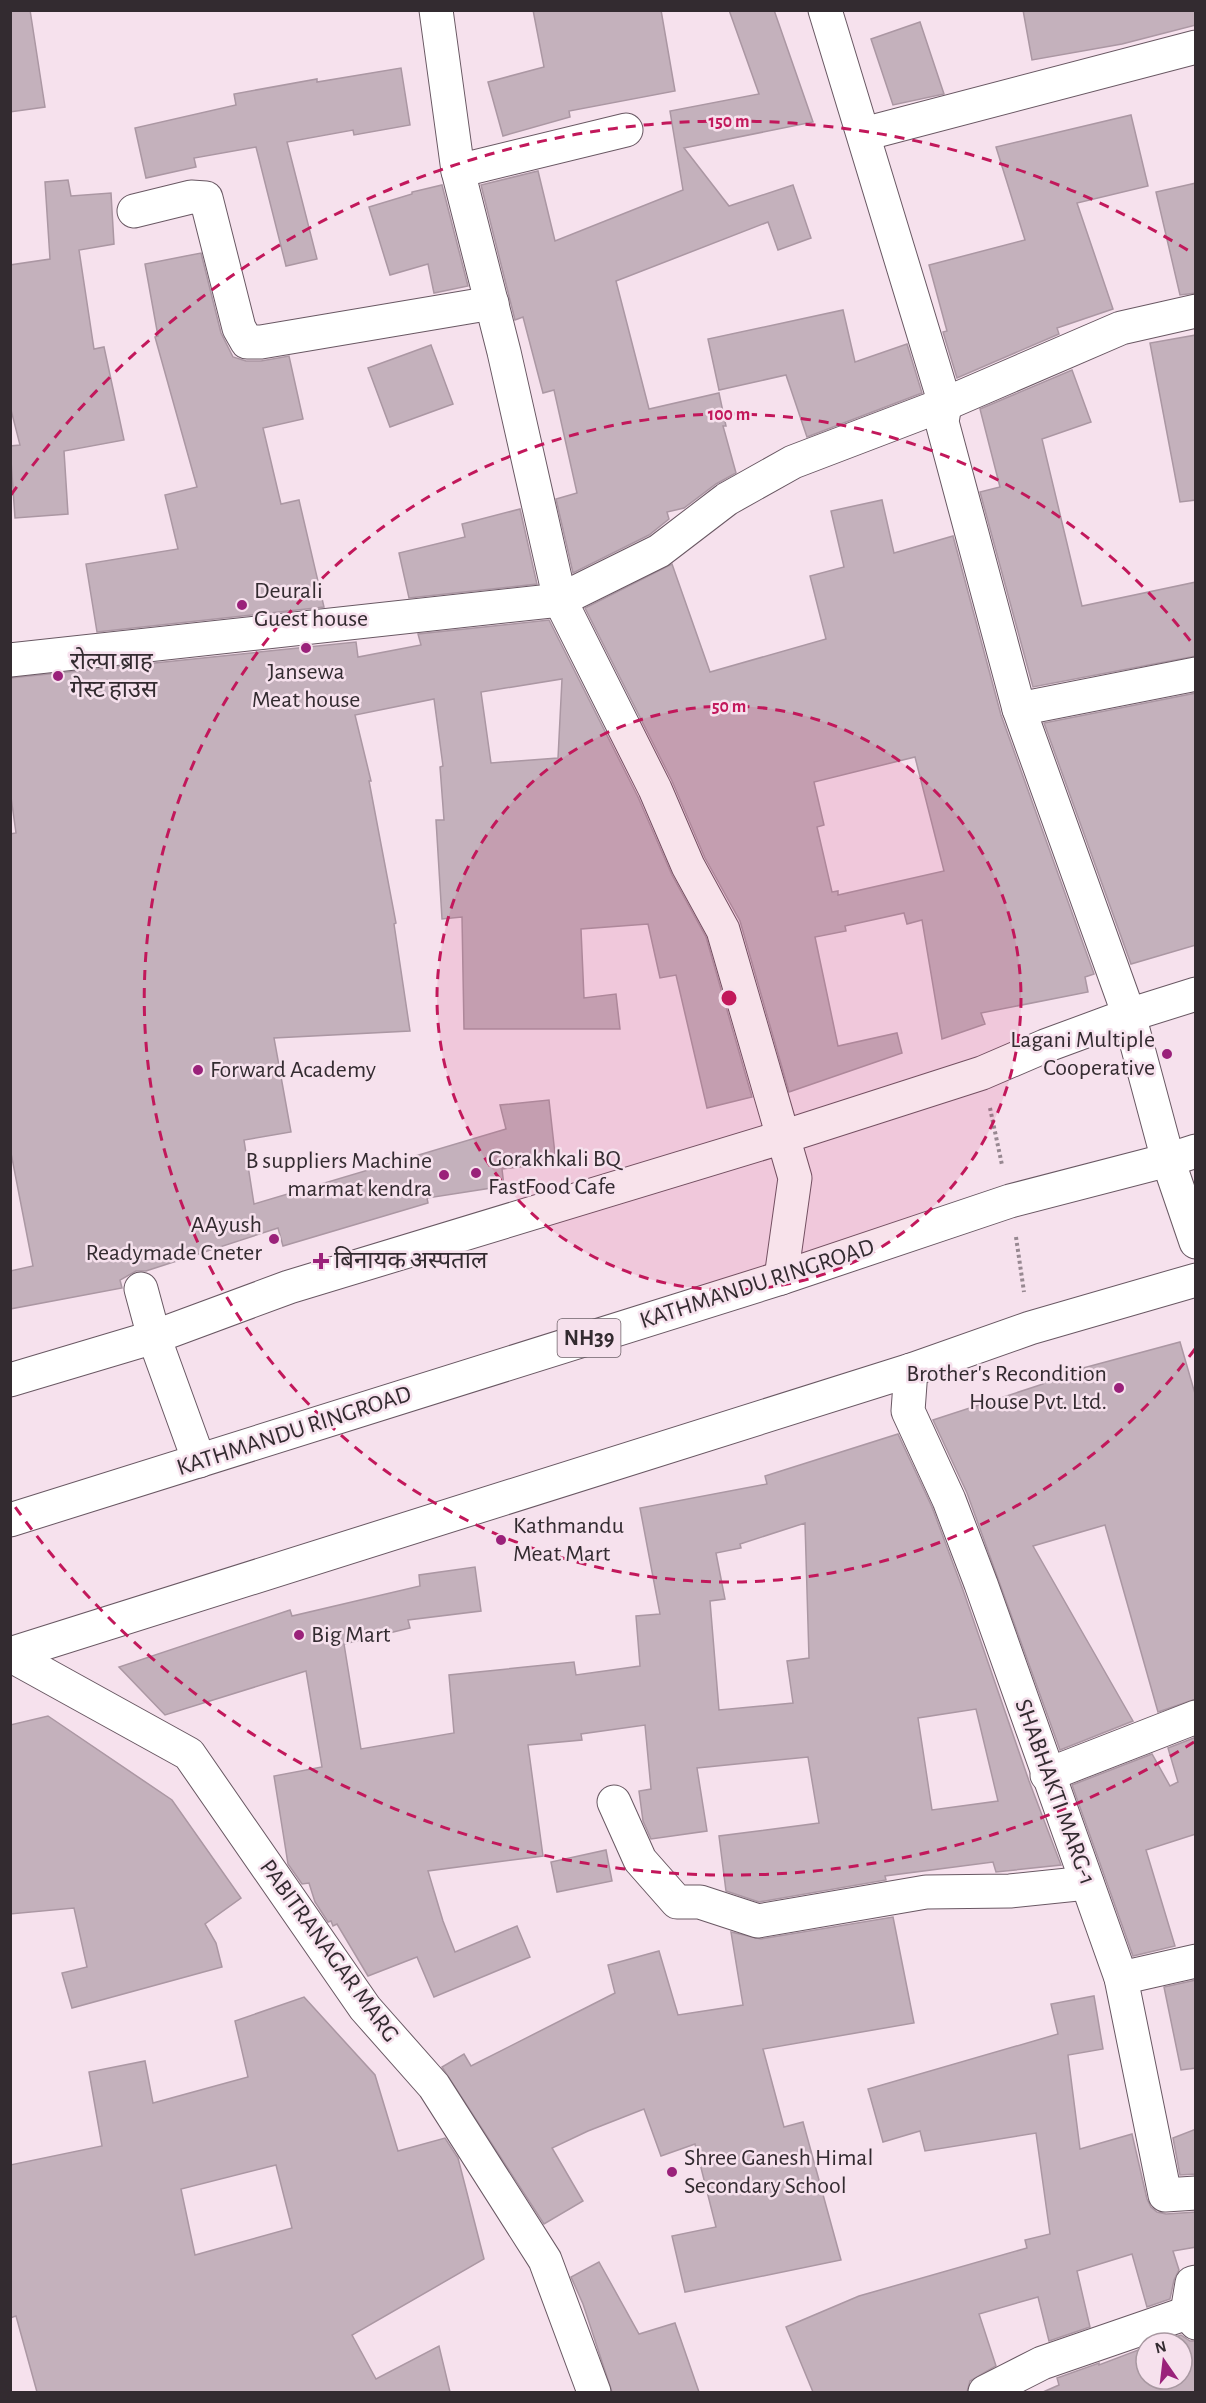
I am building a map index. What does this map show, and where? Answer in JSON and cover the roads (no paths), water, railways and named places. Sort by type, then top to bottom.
[{"type":"main road","points":[[436,10],[458,171],[492,303],[560,600],[645,768],[688,866],[723,930],[795,1178],[781,1278]]},
{"type":"main road","points":[[825,10],[945,405],[942,423],[1019,709],[1182,1156],[1196,1242]]},
{"type":"main road","points":[[864,134],[1196,47]]},
{"type":"main road","points":[[458,171],[626,130]]},
{"type":"main road","points":[[134,211],[191,197],[206,198],[239,328],[247,342],[261,342],[492,303]]},
{"type":"main road","points":[[10,660],[560,600],[659,551],[728,499],[793,462],[945,405],[1121,328],[1196,311]]},
{"type":"main road","points":[[1019,709],[1196,674]]},
{"type":"main road","points":[[10,1380],[154,1336],[289,1287],[783,1137],[982,1073],[1129,1015],[1196,994]]},
{"type":"main road","name":"KATHMANDU RINGROAD","points":[[10,1520],[781,1278],[1010,1201],[1182,1156]]},
{"type":"main road","points":[[10,1654],[911,1370],[1030,1328],[1196,1280]]},
{"type":"main road","points":[[141,1289],[154,1336],[199,1461]]},
{"type":"main road","name":"SHABHAKTI MARG-1","points":[[911,1370],[908,1411],[949,1500],[981,1584],[1121,1978],[1165,2195],[1196,2193]]},
{"type":"main road","name":"PABITRANAGAR MARG","points":[[10,1654],[189,1754],[365,2008],[434,2086],[545,2260],[594,2392]]},
{"type":"main road","points":[[1047,1775],[1196,1717]]},
{"type":"main road","points":[[614,1803],[640,1860],[677,1902],[700,1902],[758,1921],[926,1892],[1010,1891],[1087,1883]]},
{"type":"main road","points":[[1121,1978],[1196,1961]]},
{"type":"main road","points":[[985,2392],[1042,2363],[1191,2318],[1192,2283],[1196,2282]]},
{"type":"place","name":"Deurali Guest house","points":[[242,605]]},
{"type":"place","name":"Jansewa Meat house","points":[[306,648]]},
{"type":"place","name":"रोल्पा ब्राह गेस्ट हाउस","points":[[58,676]]},
{"type":"place","name":"Lagani Multiple Cooperative","points":[[1167,1054]]},
{"type":"place","name":"Forward Academy","points":[[198,1070]]},
{"type":"place","name":"Gorakhkali BQ FastFood Cafe","points":[[476,1173]]},
{"type":"place","name":"B suppliers Machine marmat kendra","points":[[444,1175]]},
{"type":"place","name":"AAyush Readymade Cneter","points":[[274,1239]]},
{"type":"place","name":"बिनायक अस्पताल","points":[[321,1261]]},
{"type":"place","name":"Brother's Recondition House Pvt. Ltd.","points":[[1119,1388]]},
{"type":"place","name":"Kathmandu Meat Mart","points":[[501,1540]]},
{"type":"place","name":"Big Mart","points":[[299,1635]]},
{"type":"place","name":"Shree Ganesh Himal Secondary School","points":[[672,2172]]}]
